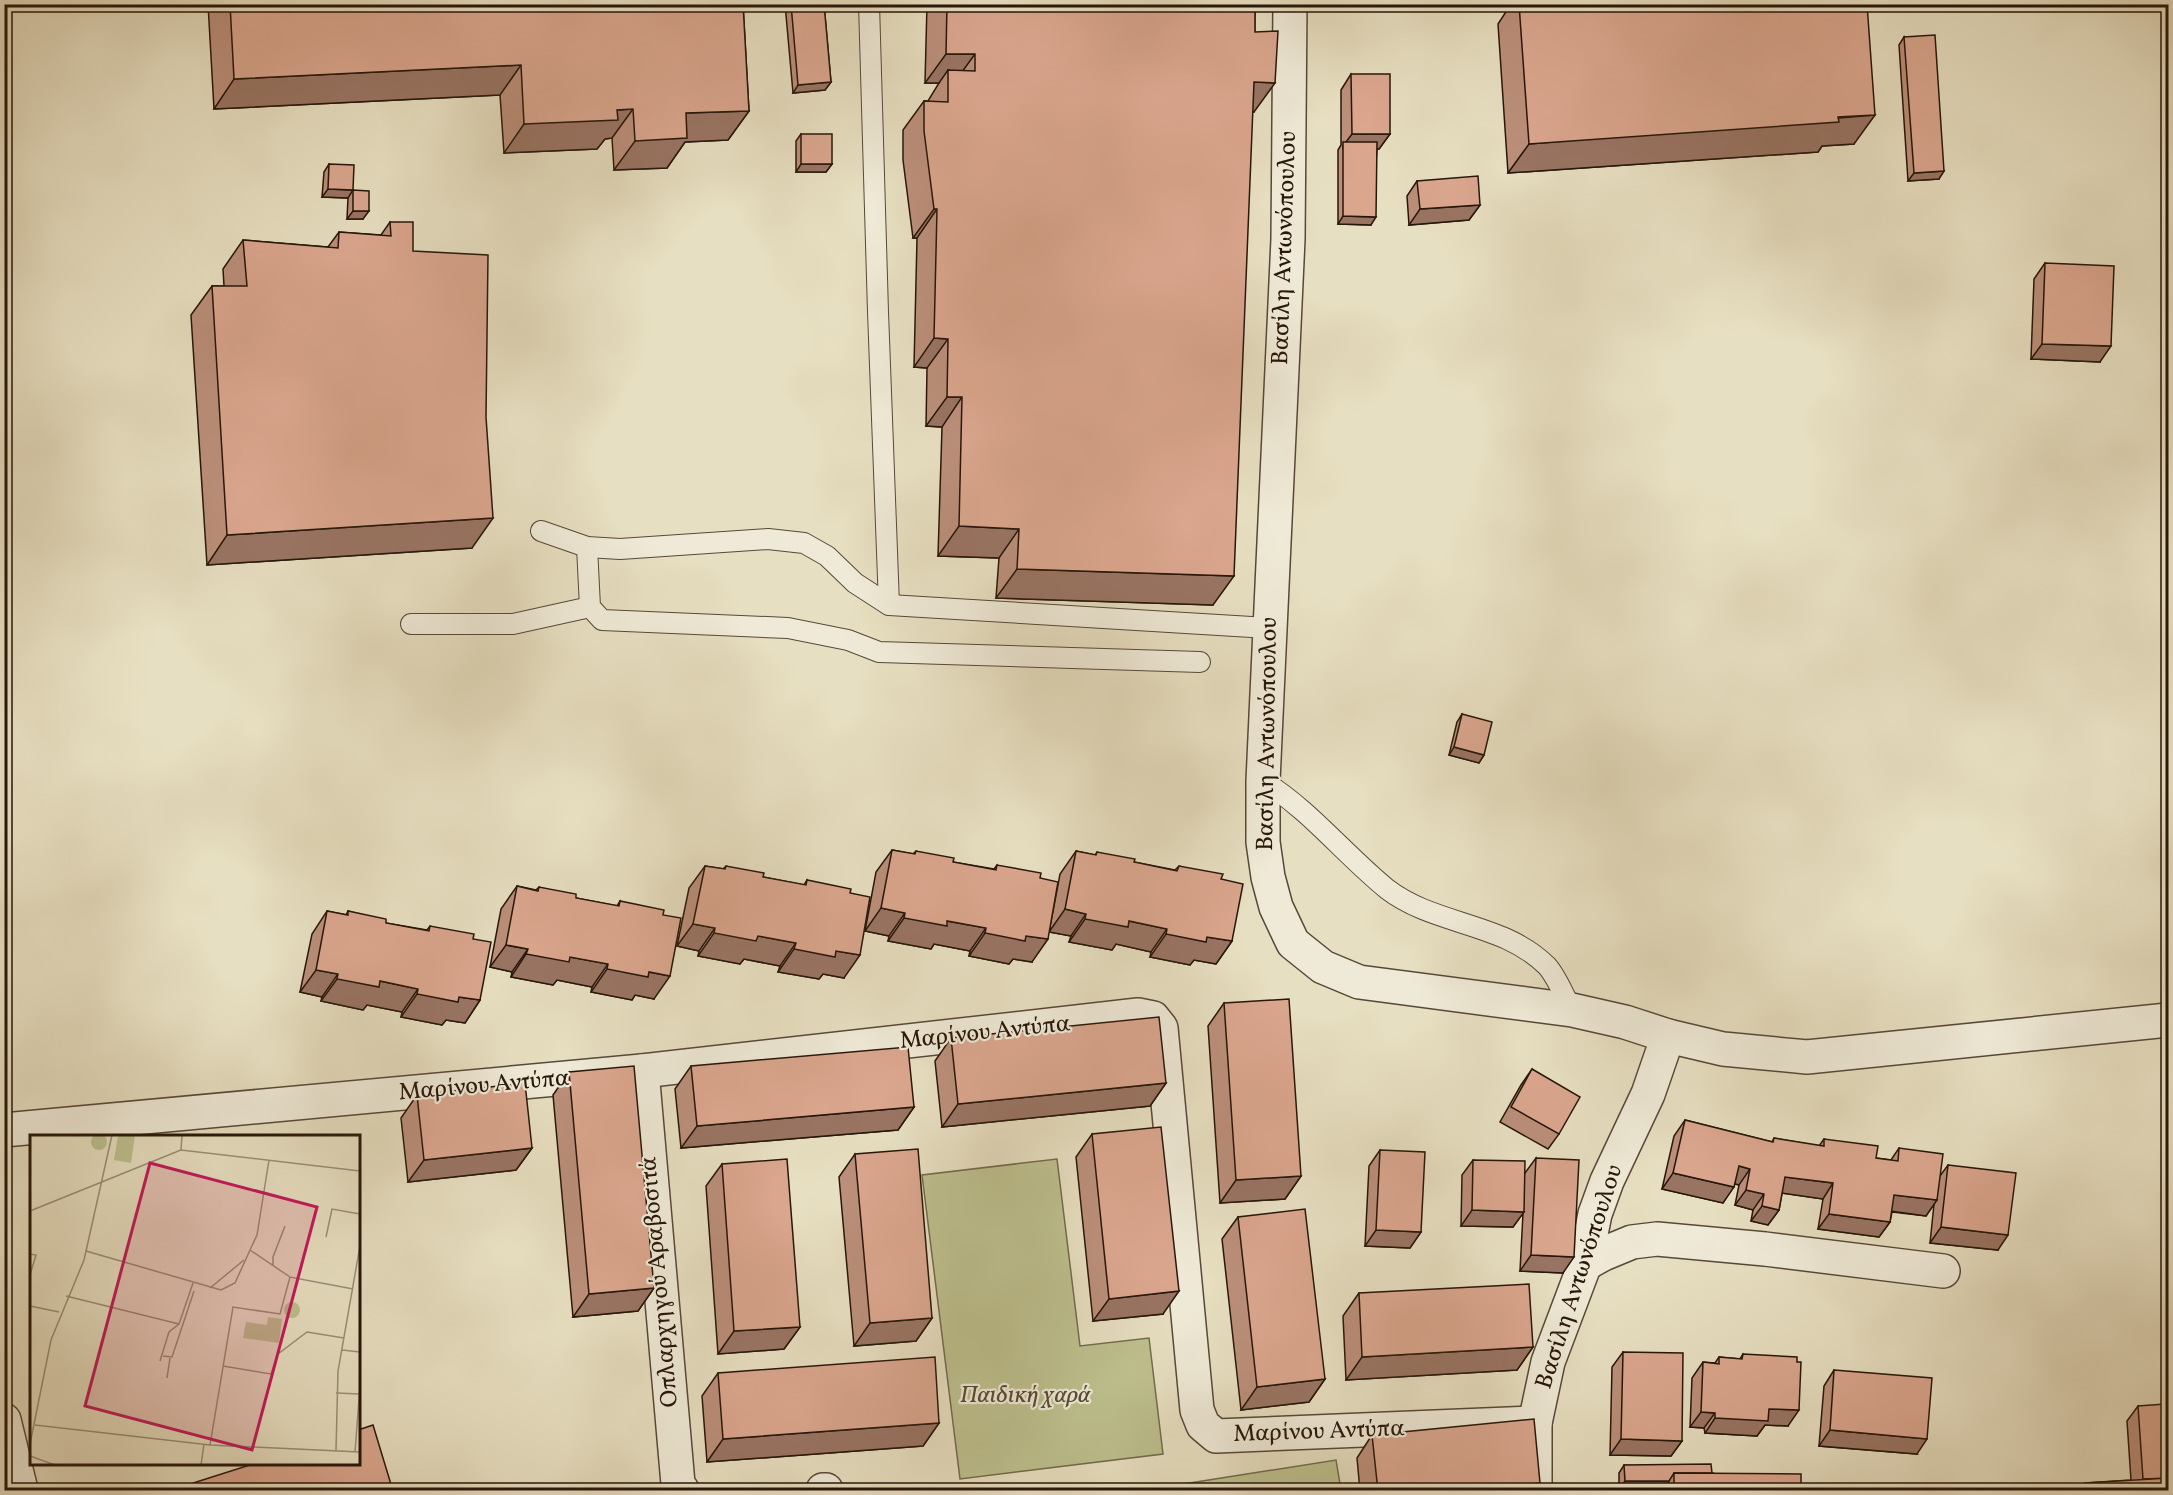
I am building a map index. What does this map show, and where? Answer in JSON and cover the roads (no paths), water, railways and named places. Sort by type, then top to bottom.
[{"type":"street","name":"Βασίλη Αντωνόπουλου","points":[[1290,4],[1288,239],[1268,628],[1263,781],[1263,842],[1268,877],[1276,907],[1293,943],[1323,967],[1359,982],[1572,1010],[1625,1022],[1668,1036],[1648,1094],[1607,1181],[1595,1214],[1585,1264],[1548,1362],[1535,1423]]},
{"type":"street","name":"Μαρίνου Αντύπα","points":[[4,1130],[642,1071],[1138,1015],[1153,1018],[1161,1028],[1197,1410],[1203,1425],[1216,1436],[1535,1423]]},
{"type":"street","points":[[1668,1036],[1723,1049],[1807,1057],[2169,1020]]},
{"type":"street","name":"Οπλαρχηγού Αραβοσιτά","points":[[642,1071],[678,1484],[682,1491]]},
{"type":"street","points":[[1585,1264],[1632,1242],[1657,1239],[1765,1249],[1944,1271]]},
{"type":"street","points":[[4,1420],[21,1491]]},
{"type":"street","points":[[1535,1423],[1535,1491]]},
{"type":"lane","points":[[869,4],[889,604]]},
{"type":"lane","points":[[541,531],[587,547],[620,549],[768,538],[804,543],[827,556],[855,583],[889,604],[1268,628]]},
{"type":"lane","points":[[587,547],[590,607],[602,620],[788,628],[848,640],[879,652],[1200,662]]},
{"type":"lane","points":[[411,624],[513,624],[590,607]]},
{"type":"lane","points":[[1263,781],[1281,792],[1388,890],[1416,906],[1506,939],[1532,954],[1548,968],[1572,1010]]},
{"type":"park label","name":"Παιδική χαρά","points":[[1025,1396]]}]
